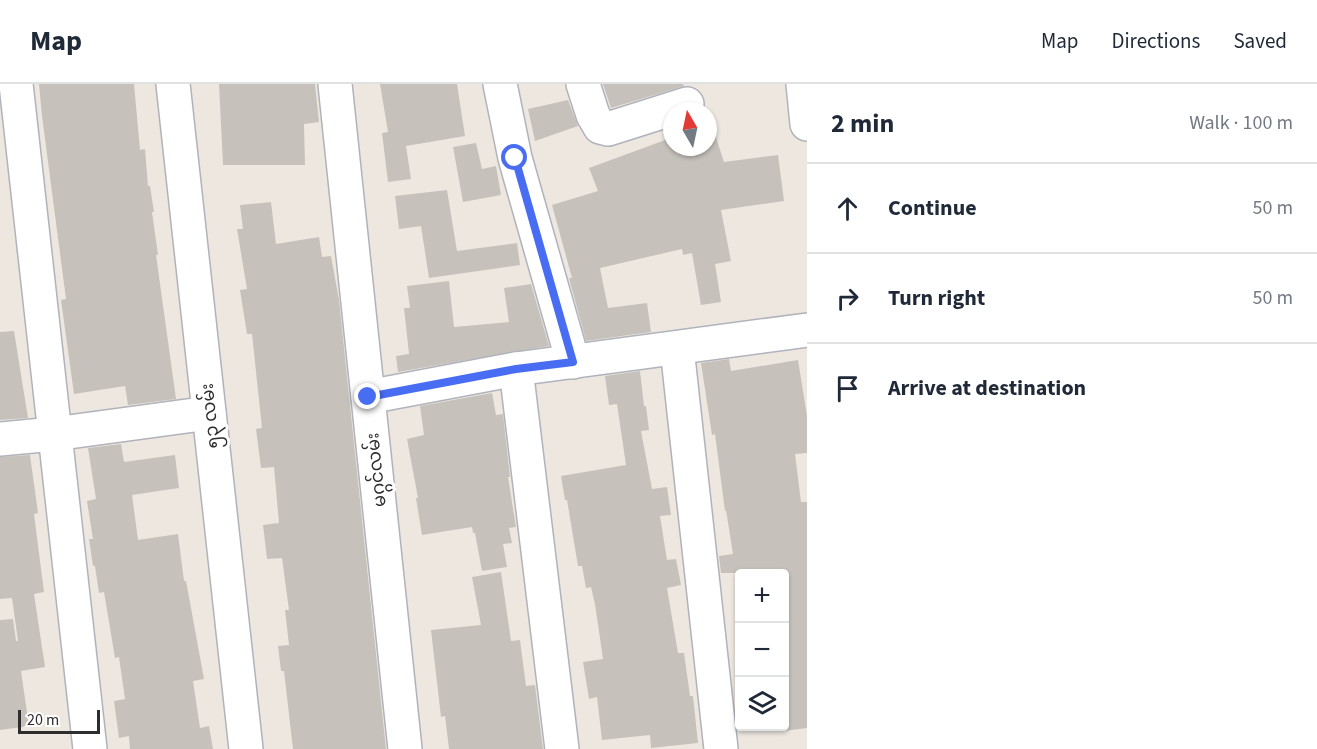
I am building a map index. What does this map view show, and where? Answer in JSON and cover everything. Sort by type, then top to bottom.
[{"type":"street","points":[[16,84],[90,749]]},
{"type":"street","name":"၅၃ လမ်း","points":[[173,84],[246,749]]},
{"type":"street","name":"မဂ္ဂင်လမ်း","points":[[335,84],[405,749]]},
{"type":"street","points":[[501,84],[515,158],[573,362]]},
{"type":"street","points":[[583,84],[593,115],[600,127],[608,129],[663,112]]},
{"type":"street","points":[[803,84],[807,124]]},
{"type":"street","points":[[368,397],[516,369],[807,330]]},
{"type":"street","points":[[677,348],[721,749]]},
{"type":"street","points":[[516,369],[562,749]]},
{"type":"street","points":[[0,439],[209,413]]},
{"type":"building","points":[[39,84],[134,84],[140,150],[145,149],[148,186],[150,186],[154,212],[152,212],[158,255],[156,255],[176,399],[128,405],[125,386],[74,394],[61,300],[66,299]]},
{"type":"building","points":[[219,84],[315,84],[319,122],[304,124],[305,165],[223,165]]},
{"type":"building","points":[[380,84],[457,84],[465,136],[406,146],[411,179],[388,182],[382,133],[388,132]]},
{"type":"building","points":[[603,84],[683,84],[684,86],[611,108]]},
{"type":"building","points":[[568,100],[578,126],[535,141],[528,109]]},
{"type":"building","points":[[717,140],[724,162],[778,155],[784,201],[721,210],[731,261],[715,264],[721,302],[701,305],[692,253],[683,255],[682,249],[600,268],[608,308],[647,303],[651,332],[586,341],[552,205],[598,191],[589,168],[663,141],[663,156],[717,156]]},
{"type":"building","points":[[476,143],[482,169],[496,166],[501,195],[463,202],[453,147]]},
{"type":"building","points":[[447,190],[457,251],[517,243],[520,265],[429,278],[421,226],[399,229],[395,196]]},
{"type":"building","points":[[271,202],[276,244],[319,237],[322,257],[331,256],[339,300],[386,749],[293,749],[284,671],[281,671],[278,646],[289,645],[285,610],[289,610],[282,558],[267,559],[263,525],[279,523],[274,467],[261,468],[256,429],[262,428],[252,334],[247,334],[240,290],[247,289],[237,229],[243,229],[240,205]]},
{"type":"building","points":[[449,281],[454,327],[509,322],[504,288],[531,284],[549,346],[398,372],[396,356],[409,354],[404,308],[410,308],[407,286]]},
{"type":"building","points":[[14,331],[28,418],[0,420],[0,332]]},
{"type":"building","points":[[729,359],[731,371],[798,360],[807,416],[807,453],[795,454],[801,502],[807,502],[807,728],[789,730],[789,569],[735,569],[735,573],[721,573],[719,556],[733,554],[715,434],[712,435],[701,363]]},
{"type":"building","points":[[640,371],[649,430],[641,431],[652,489],[667,487],[671,515],[660,516],[667,560],[676,559],[681,585],[667,588],[678,653],[684,653],[690,696],[693,696],[698,743],[651,748],[650,735],[602,740],[597,697],[589,699],[583,662],[603,659],[595,604],[591,587],[586,588],[582,566],[578,566],[561,476],[626,465],[617,404],[609,405],[605,376]]},
{"type":"building","points":[[492,393],[496,415],[503,414],[510,477],[508,477],[516,527],[509,528],[512,543],[503,544],[507,567],[482,571],[472,527],[422,535],[407,439],[424,435],[420,406]]},
{"type":"building","points":[[121,444],[124,462],[175,455],[179,488],[132,495],[138,540],[178,534],[184,581],[186,581],[204,679],[193,681],[200,728],[209,726],[213,749],[130,749],[129,736],[119,738],[114,701],[125,699],[119,657],[115,658],[104,592],[99,593],[95,566],[93,566],[89,539],[93,539],[87,501],[96,499],[88,448]]},
{"type":"building","points":[[30,455],[38,513],[34,514],[44,592],[34,594],[45,667],[21,671],[29,726],[0,730],[0,620],[13,619],[16,641],[18,641],[12,598],[0,599],[0,457]]},
{"type":"building","points":[[501,572],[511,641],[520,640],[526,686],[535,685],[543,749],[449,749],[445,716],[441,717],[431,630],[481,625],[472,577]]},
{"type":"route","points":[[368,397],[516,369],[573,362],[515,158]]}]
